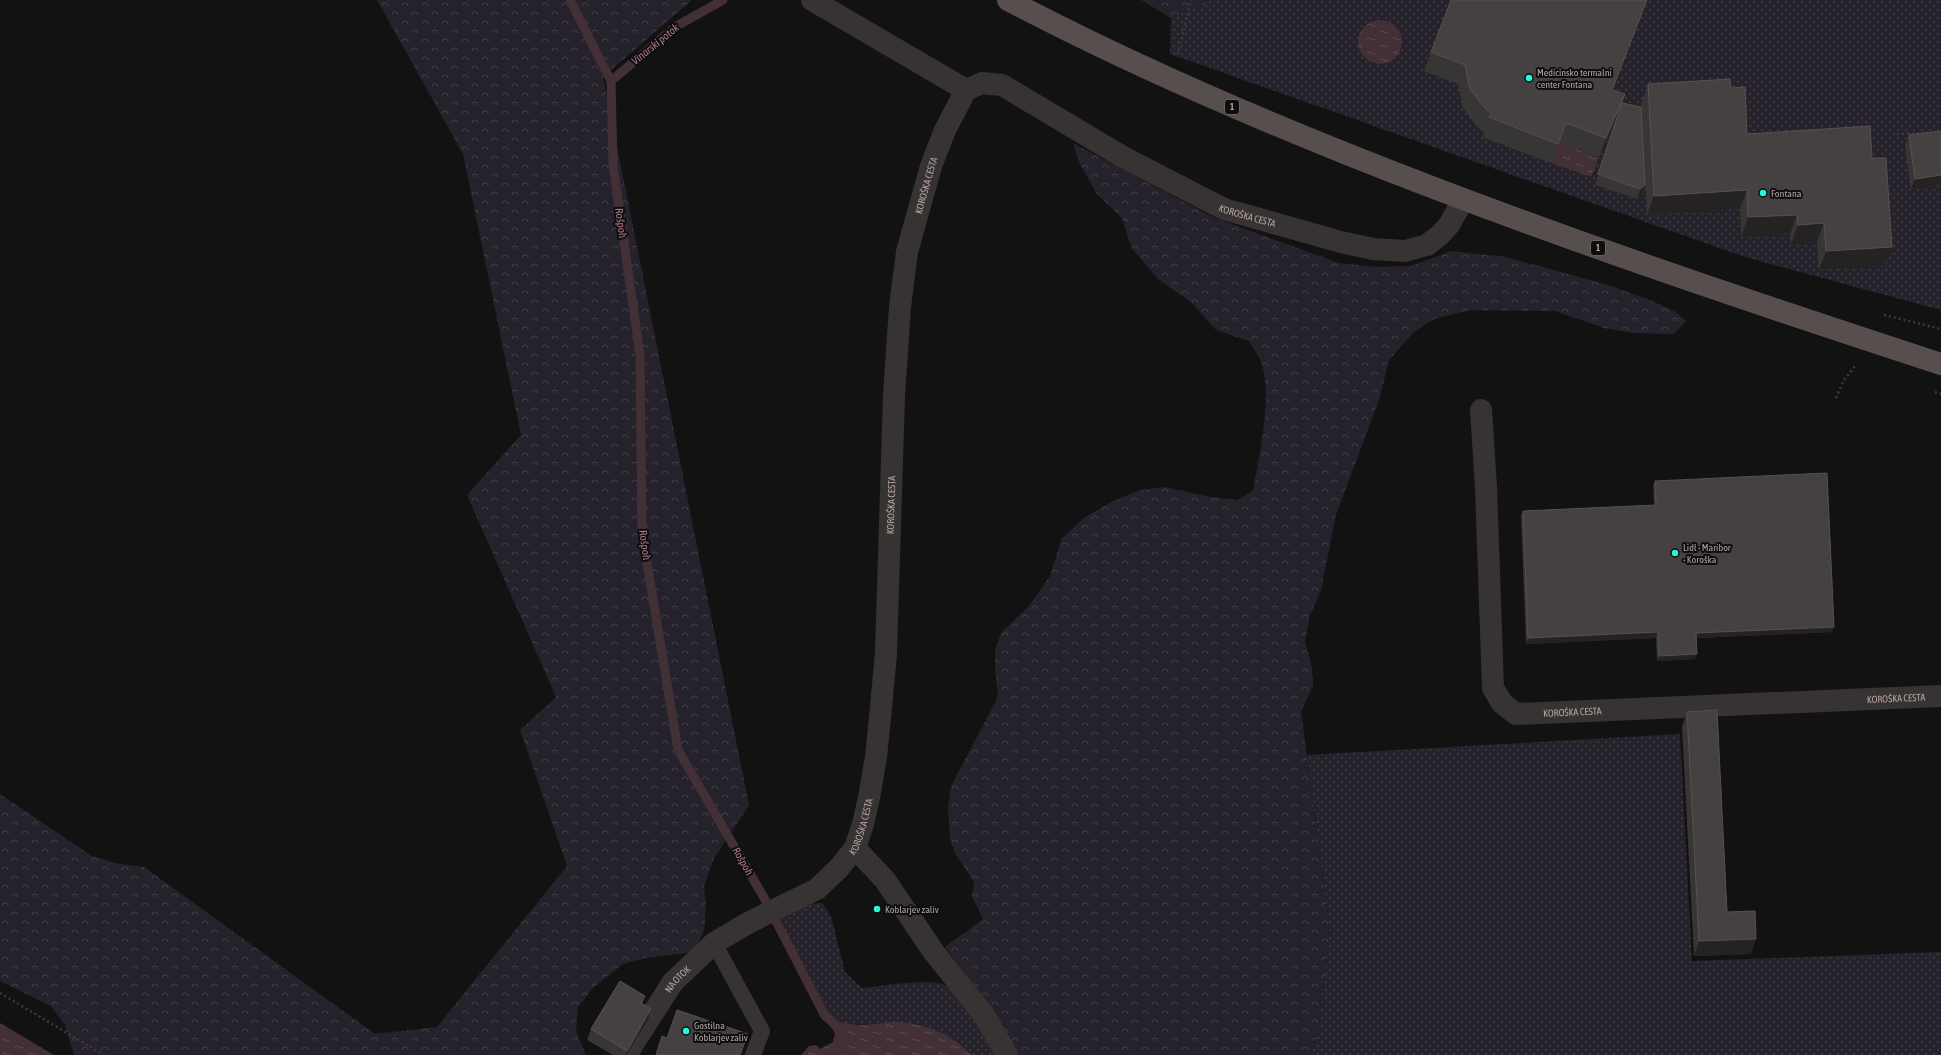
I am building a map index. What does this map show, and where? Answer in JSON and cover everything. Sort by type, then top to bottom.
[{"type":"main road","name":"1","points":[[1008,0],[1066,31],[1240,111],[1463,200],[1771,308],[1941,364]]},
{"type":"street","points":[[812,0],[966,90]]},
{"type":"street","name":"KOROŠKA CESTA","points":[[748,923],[817,888],[839,868],[855,848],[863,824],[876,757],[886,652],[894,396],[900,307],[907,252],[931,166],[945,130],[966,90],[982,83],[1002,85],[1123,157],[1224,209],[1341,242],[1373,249],[1405,251],[1427,245],[1440,235],[1449,225],[1463,200]]},
{"type":"street","name":"KOROŠKA CESTA","points":[[1481,410],[1486,487],[1493,688],[1502,703],[1516,714],[1941,696]]},
{"type":"street","points":[[855,848],[885,880],[933,951],[984,1015],[1007,1055]]},
{"type":"street","name":"NA OTOK","points":[[626,1055],[673,982],[714,943],[748,923]]},
{"type":"lane","points":[[714,943],[762,1031],[753,1055]]},
{"type":"path","points":[[1176,60],[1191,0]]},
{"type":"path","points":[[1897,134],[1926,133]]},
{"type":"path","points":[[1908,320],[1941,329]]},
{"type":"path","points":[[1836,398],[1844,380],[1859,361]]},
{"type":"path","points":[[0,993],[104,1055]]},
{"type":"green space","points":[[377,0],[692,0],[603,77],[749,805],[714,858],[704,886],[706,906],[704,931],[696,947],[686,953],[645,958],[623,964],[593,988],[578,1007],[576,1031],[586,1055],[74,1055],[65,1025],[51,1006],[0,981],[0,794],[92,856],[115,863],[144,867],[375,1034],[437,1027],[567,866],[520,730],[556,697],[467,495],[521,435],[463,154]]},
{"type":"green space","points":[[1141,0],[1213,0],[1171,18]]},
{"type":"green space","points":[[1202,0],[1941,0],[1941,310],[1745,257],[1170,54],[1171,18]]},
{"type":"green space","points":[[1073,143],[1215,218],[1339,263],[1377,267],[1411,266],[1451,251],[1506,257],[1605,284],[1650,300],[1676,312],[1686,321],[1674,334],[1634,333],[1604,328],[1555,311],[1471,310],[1434,319],[1413,333],[1389,360],[1379,400],[1336,515],[1321,590],[1310,615],[1305,642],[1312,667],[1313,686],[1301,711],[1330,931],[1319,1028],[1311,1055],[1018,1055],[992,1009],[945,947],[983,919],[972,896],[974,882],[955,853],[950,839],[948,808],[951,786],[998,697],[995,651],[1001,633],[1029,606],[1050,576],[1062,538],[1085,517],[1115,500],[1141,490],[1165,487],[1210,497],[1238,500],[1253,491],[1262,443],[1266,407],[1264,373],[1260,359],[1249,341],[1216,330],[1192,303],[1158,279],[1131,247],[1122,218],[1097,194],[1079,162]]},
{"type":"green space","points":[[1680,734],[1692,961],[1941,952],[1941,1055],[1311,1055],[1319,1028],[1330,931],[1307,755]]},
{"type":"green space","points":[[822,903],[831,916],[845,972],[862,988],[925,982],[942,984],[949,988],[965,1005],[999,1055],[972,1055],[952,1038],[869,1024],[850,1025],[842,1022],[839,1024],[829,1016],[780,920],[800,908]]},
{"type":"water","points":[[1376,20],[1384,20],[1389,21],[1396,26],[1401,33],[1401,51],[1396,58],[1389,63],[1376,64],[1368,61],[1361,54],[1358,46],[1358,38],[1361,30],[1368,23]]},
{"type":"water","points":[[1559,142],[1599,158],[1591,177],[1551,163]]},
{"type":"water","points":[[842,1022],[855,1025],[868,1025],[901,1022],[925,1027],[947,1035],[972,1055],[801,1055],[809,1046],[816,1045],[820,1049],[833,1042],[837,1025]]},
{"type":"water","points":[[0,1023],[54,1055],[0,1055]]},
{"type":"building","name":"Medicinsko termalni center Fontana","points":[[1451,0],[1647,0],[1612,90],[1625,94],[1606,138],[1566,123],[1558,144],[1489,117],[1491,113],[1485,108],[1470,89],[1465,65],[1431,52]]},
{"type":"building","name":"Fontana","points":[[1730,79],[1731,88],[1745,87],[1747,134],[1870,126],[1872,158],[1886,158],[1892,247],[1826,251],[1824,223],[1798,225],[1797,215],[1748,217],[1747,190],[1654,196],[1648,84]]},
{"type":"building","points":[[1622,103],[1641,107],[1645,185],[1640,189],[1598,174]]},
{"type":"building","points":[[1941,131],[1941,175],[1915,179],[1909,135]]},
{"type":"building","name":"Lidl - Maribor - Koroška","points":[[1827,473],[1834,627],[1696,633],[1697,654],[1659,656],[1658,632],[1528,638],[1523,511],[1656,505],[1655,481]]},
{"type":"building","points":[[1717,710],[1727,912],[1755,911],[1756,939],[1699,941],[1687,712]]},
{"type":"building","points":[[620,981],[645,996],[641,1003],[651,1009],[627,1051],[591,1029]]},
{"type":"building","name":"Gostilna Koblarjev zaliv","points":[[677,1010],[748,1034],[740,1055],[656,1055],[662,1036],[667,1038]]},
{"type":"waterway","name":"Rošpoh","points":[[570,0],[611,81],[613,165],[640,355],[642,533],[678,750],[763,896],[825,1016],[838,1029],[840,1037],[836,1055]]},
{"type":"waterway","name":"Vinarski potok","points":[[611,81],[675,27],[723,0]]},
{"type":"place","name":"Medicinsko termalni center Fontana","points":[[1529,78]]},
{"type":"place","name":"Fontana","points":[[1763,193]]},
{"type":"place","name":"Lidl - Maribor - Koroška","points":[[1675,553]]},
{"type":"place","name":"Koblarjev zaliv","points":[[877,909]]},
{"type":"place","name":"Gostilna Koblarjev zaliv","points":[[686,1031]]}]
